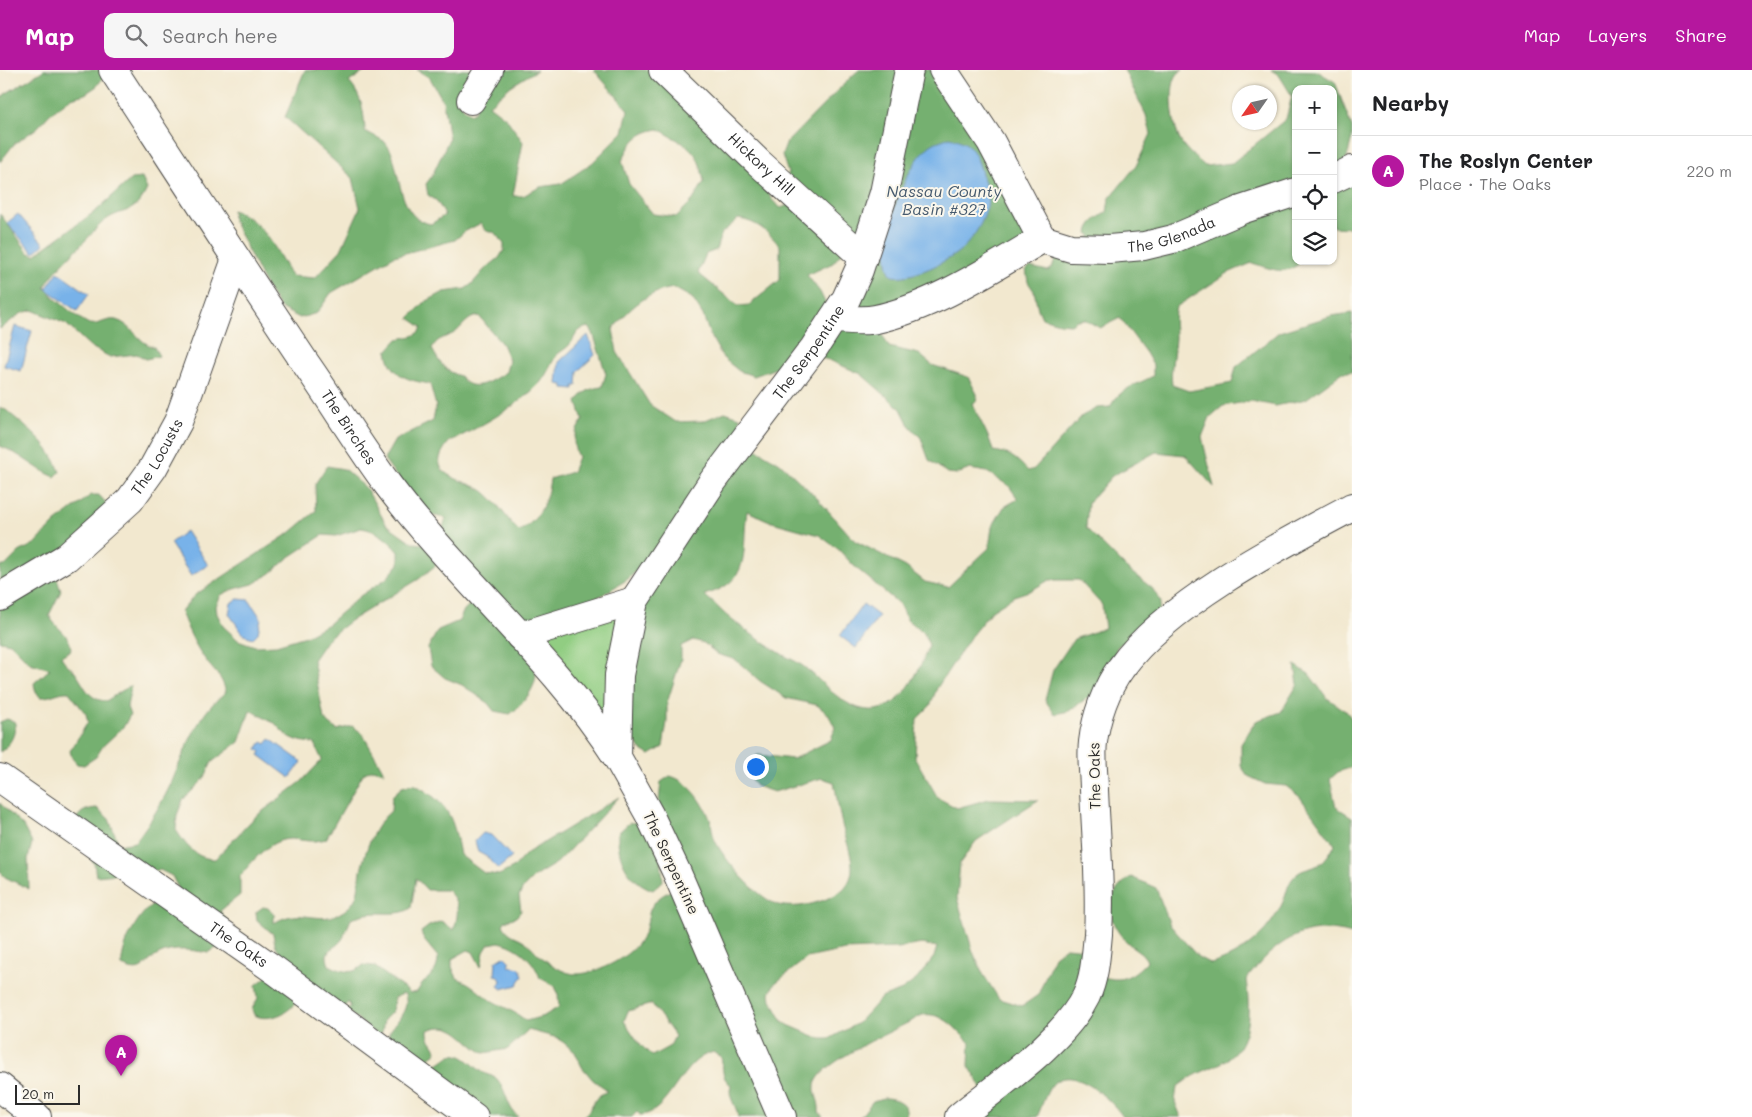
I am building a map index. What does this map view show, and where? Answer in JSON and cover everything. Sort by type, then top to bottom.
[{"type":"street","name":"The Birches","points":[[112,70],[388,485],[450,561],[520,636],[584,711],[617,757]]},
{"type":"street","points":[[471,100],[489,70]]},
{"type":"street","name":"Hickory Hill","points":[[663,70],[751,156],[863,257]]},
{"type":"street","name":"The Serpentine","points":[[782,1117],[677,873],[649,814],[617,757],[619,675],[634,601],[714,481],[846,299],[863,257],[884,193],[909,70]]},
{"type":"street","points":[[833,319],[874,319],[904,310],[970,282],[1042,239],[991,142],[943,70]]},
{"type":"street","points":[[1337,177],[1352,170]]},
{"type":"street","name":"The Glenada","points":[[1042,239],[1071,248],[1109,250],[1144,246],[1173,239],[1240,210],[1292,193]]},
{"type":"street","name":"The Locusts","points":[[0,597],[57,564],[104,526],[130,500],[154,468],[178,422],[236,259]]},
{"type":"street","name":"The Oaks","points":[[959,1117],[1033,1058],[1073,1018],[1086,995],[1096,962],[1099,918],[1093,743],[1100,712],[1120,668],[1144,641],[1184,608],[1230,578],[1352,507]]},
{"type":"street","points":[[520,636],[634,601]]},
{"type":"street","name":"The Oaks","points":[[0,778],[276,971],[474,1117]]},
{"type":"street","points":[[0,1087],[36,1117]]},
{"type":"green space","points":[[44,70],[104,70],[105,75],[97,86],[85,94],[71,98],[50,114],[37,128],[14,144],[0,162],[0,100],[5,94]]},
{"type":"green space","points":[[305,70],[367,70],[349,82],[357,93],[362,105],[365,131],[384,141],[390,149],[406,205],[420,221],[431,224],[445,215],[437,201],[428,195],[426,184],[432,176],[449,139],[443,101],[430,78],[417,70],[477,70],[463,86],[459,97],[464,109],[471,114],[475,111],[484,70],[537,70],[511,86],[489,105],[506,118],[523,142],[513,196],[523,196],[540,187],[561,184],[592,163],[623,132],[628,110],[594,70],[669,70],[765,178],[769,195],[781,208],[791,204],[788,173],[782,155],[787,142],[859,70],[943,70],[1042,239],[874,320],[889,347],[919,354],[932,365],[968,377],[977,394],[976,402],[972,403],[993,451],[1012,457],[1028,471],[1034,469],[1082,416],[1097,408],[1110,407],[1123,391],[1153,376],[1153,365],[1120,318],[1100,328],[1084,319],[1077,320],[1071,324],[1042,318],[1034,291],[1028,282],[1026,270],[1030,267],[1048,271],[1052,268],[1057,255],[1092,236],[1088,233],[1090,226],[1107,212],[1109,199],[1136,166],[1151,134],[1146,115],[1124,70],[1183,70],[1177,74],[1172,91],[1173,114],[1177,134],[1182,144],[1205,166],[1232,163],[1272,130],[1277,130],[1277,126],[1286,119],[1292,96],[1292,265],[1297,265],[1290,269],[1278,270],[1252,263],[1228,273],[1176,307],[1172,385],[1189,391],[1232,383],[1236,367],[1279,332],[1331,316],[1352,313],[1352,372],[1343,372],[1306,399],[1276,406],[1251,401],[1223,406],[1210,417],[1202,437],[1214,487],[1185,455],[1156,452],[1112,476],[1088,503],[1086,528],[1127,569],[1152,588],[1161,602],[1158,614],[1147,626],[1117,647],[1104,686],[1069,711],[1055,714],[1045,700],[1053,670],[1074,639],[1105,628],[1102,605],[1079,580],[1049,580],[1032,590],[1014,596],[992,610],[971,636],[937,688],[930,706],[917,719],[915,758],[938,798],[957,808],[989,799],[1038,800],[976,841],[960,863],[957,898],[973,952],[983,974],[999,999],[1022,1006],[1038,995],[1054,956],[1066,947],[1087,949],[1104,977],[1111,979],[1123,978],[1133,974],[1142,966],[1147,961],[1120,934],[1111,917],[1112,900],[1116,891],[1131,877],[1156,888],[1170,925],[1198,957],[1211,964],[1233,955],[1262,934],[1276,915],[1293,877],[1321,863],[1335,845],[1300,797],[1286,786],[1265,784],[1248,776],[1241,766],[1241,744],[1256,721],[1281,712],[1298,684],[1295,665],[1309,674],[1327,698],[1346,711],[1352,719],[1352,767],[1338,772],[1330,779],[1336,807],[1352,817],[1352,934],[1335,930],[1319,930],[1305,933],[1279,945],[1268,955],[1246,980],[1247,1026],[1239,1048],[1221,1063],[1194,1076],[1177,1087],[1175,1102],[1181,1117],[1123,1117],[1101,1093],[1080,1081],[1070,1078],[1060,1079],[1052,1085],[1045,1096],[1037,1117],[970,1117],[982,1088],[969,1066],[970,1043],[943,1019],[937,1016],[922,1015],[844,1056],[820,1076],[815,1086],[815,1092],[819,1112],[823,1117],[738,1117],[730,1094],[731,1085],[724,1076],[721,1057],[714,1052],[702,1056],[692,1064],[668,1097],[650,1113],[640,1115],[637,1112],[632,1117],[582,1117],[589,1111],[595,1100],[606,1092],[606,1089],[593,1080],[582,1067],[575,1052],[558,1038],[528,1030],[508,1049],[484,1053],[452,1029],[438,1027],[428,1030],[436,1053],[429,1058],[431,1062],[437,1064],[451,1055],[457,1055],[488,1075],[494,1076],[518,1117],[456,1117],[389,1040],[389,1033],[405,1009],[406,999],[404,993],[394,998],[392,1012],[384,1020],[382,1032],[378,1036],[346,1010],[351,1007],[348,1002],[343,1009],[293,999],[295,1003],[292,1007],[277,1016],[265,1018],[254,1015],[252,1009],[258,998],[256,985],[282,965],[283,959],[275,944],[273,934],[257,920],[256,912],[263,907],[268,908],[274,914],[274,923],[294,916],[330,917],[339,914],[349,907],[357,895],[361,871],[371,838],[379,824],[391,811],[392,796],[402,787],[414,784],[435,798],[448,812],[455,830],[460,855],[484,873],[499,875],[513,868],[527,853],[619,797],[558,862],[534,877],[523,888],[519,896],[521,911],[516,917],[505,921],[503,925],[508,932],[527,943],[546,961],[573,974],[586,973],[603,968],[619,960],[633,949],[643,935],[651,908],[655,902],[674,889],[661,860],[663,881],[653,890],[637,881],[622,860],[618,843],[618,833],[629,823],[657,820],[661,782],[670,776],[683,782],[699,799],[711,821],[714,838],[724,856],[751,887],[761,895],[779,905],[792,906],[812,904],[825,900],[842,890],[849,882],[852,873],[852,863],[834,782],[822,778],[774,792],[756,786],[747,775],[748,761],[758,755],[793,759],[831,740],[835,727],[828,714],[817,705],[786,698],[760,681],[736,660],[717,654],[704,643],[693,640],[681,646],[681,659],[667,703],[667,722],[663,747],[650,755],[640,749],[625,727],[634,601],[683,526],[628,579],[553,625],[519,636],[532,660],[536,674],[529,694],[510,714],[494,711],[487,702],[462,685],[445,678],[431,666],[428,648],[438,630],[459,621],[464,610],[472,602],[441,558],[436,565],[419,579],[350,621],[328,638],[313,660],[324,719],[337,730],[352,726],[362,733],[384,772],[373,769],[363,774],[326,839],[312,841],[283,840],[269,847],[256,858],[240,876],[240,895],[220,911],[231,927],[223,944],[208,953],[183,950],[164,952],[153,958],[142,968],[135,970],[122,966],[126,943],[139,918],[154,904],[162,901],[185,902],[172,876],[160,870],[96,876],[94,863],[83,849],[74,823],[83,812],[97,808],[109,819],[119,845],[135,842],[165,796],[188,743],[200,721],[216,700],[226,692],[220,678],[195,644],[181,612],[195,595],[291,532],[316,511],[315,484],[327,466],[344,469],[366,488],[386,524],[413,543],[425,544],[439,540],[446,518],[424,514],[384,459],[395,440],[433,421],[436,406],[430,384],[414,381],[401,375],[392,366],[387,351],[398,339],[413,336],[420,332],[422,327],[409,318],[425,302],[444,292],[465,289],[472,284],[484,270],[499,258],[504,250],[504,244],[494,232],[486,230],[481,223],[464,232],[455,240],[394,256],[331,293],[317,313],[300,318],[280,308],[265,285],[233,220],[232,210],[243,214],[260,228],[274,246],[291,276],[315,278],[341,250],[360,208],[353,178],[285,117]],"holes":[[[659,129],[690,148],[698,161],[704,182],[693,200],[676,217],[653,214],[629,184],[622,161],[632,143],[640,135]],[[738,219],[751,222],[766,232],[780,246],[780,280],[749,305],[738,306],[698,273],[706,254],[716,250],[721,234]],[[857,234],[833,319],[820,292],[807,275],[833,263]],[[674,288],[692,298],[703,315],[710,335],[723,358],[739,371],[754,376],[779,367],[787,360],[809,355],[829,360],[861,374],[901,409],[909,425],[921,438],[929,460],[947,473],[957,474],[970,469],[987,472],[1009,486],[1018,499],[1004,507],[992,527],[989,548],[948,587],[925,582],[906,567],[855,541],[816,497],[780,463],[758,450],[738,449],[740,417],[725,412],[703,421],[676,422],[650,405],[617,352],[613,329],[632,308],[655,293]],[[479,316],[502,344],[509,360],[506,372],[488,382],[470,385],[460,376],[446,369],[432,349],[437,342],[457,331],[467,321]],[[589,327],[593,333],[606,374],[602,387],[587,391],[577,402],[583,420],[574,438],[578,457],[572,472],[550,479],[547,495],[537,516],[519,531],[486,493],[450,476],[443,470],[440,463],[441,454],[449,442],[497,416],[521,400],[540,383],[556,356],[569,346],[579,331]],[[747,511],[772,522],[819,535],[838,549],[855,567],[899,604],[907,620],[923,632],[929,645],[916,675],[897,699],[886,707],[873,710],[858,708],[841,699],[803,666],[734,622],[704,595],[720,589],[731,582],[738,573],[744,551]],[[361,528],[372,531],[382,536],[399,552],[399,564],[387,578],[360,596],[328,624],[306,636],[276,645],[255,646],[238,640],[224,627],[217,614],[216,606],[221,595],[253,584],[323,535],[336,536]],[[250,711],[275,723],[292,738],[314,743],[322,760],[301,782],[255,817],[215,859],[202,857],[187,846],[176,830],[177,815],[183,800],[204,779],[212,762],[239,742]],[[416,878],[427,890],[447,890],[455,899],[457,909],[454,930],[441,921],[421,932],[424,940],[438,957],[436,969],[417,992],[410,993],[374,966],[363,965],[355,970],[347,971],[329,965],[327,959],[328,952],[343,938],[351,919],[368,914],[399,913],[411,908]],[[499,942],[519,950],[534,965],[540,978],[555,986],[559,1007],[544,1016],[526,1021],[486,997],[470,984],[457,978],[452,967],[452,959],[468,950],[473,952],[481,967],[484,952],[489,944]],[[922,944],[937,947],[934,957],[917,979],[902,990],[881,998],[858,1023],[829,1039],[821,1039],[788,1025],[782,1020],[771,1000],[770,993],[774,984],[807,958],[845,950],[898,948]],[[652,1004],[675,1036],[670,1046],[652,1056],[639,1043],[624,1021],[628,1011]]]},
{"type":"green space","points":[[1271,70],[1317,71],[1335,82],[1336,85],[1292,85],[1292,96],[1279,75]]},
{"type":"green space","points":[[1337,87],[1352,128],[1347,158],[1337,175]]},
{"type":"green space","points":[[142,178],[147,189],[137,204],[102,223],[58,269],[45,287],[58,301],[90,324],[109,320],[122,322],[144,342],[154,347],[159,356],[146,359],[137,354],[110,357],[91,347],[66,324],[32,310],[20,314],[0,329],[0,214],[29,253],[35,255],[97,210],[131,179]]},
{"type":"green space","points":[[1352,183],[1352,228],[1337,227],[1337,186]]},
{"type":"green space","points":[[0,408],[6,410],[44,445],[56,462],[60,472],[55,477],[0,446]]},
{"type":"green space","points":[[91,495],[99,495],[108,505],[57,578],[61,591],[49,615],[66,635],[70,644],[71,650],[61,656],[62,658],[94,698],[106,701],[131,685],[127,707],[130,715],[124,726],[103,746],[96,757],[84,765],[77,764],[72,758],[70,751],[88,722],[86,714],[69,692],[40,697],[35,690],[34,683],[50,669],[30,663],[10,643],[0,641],[0,566],[5,566],[19,552],[36,543],[55,523]]},
{"type":"green space","points":[[634,601],[617,757],[520,636]]},
{"type":"green space","points":[[7,719],[15,722],[14,731],[7,746],[0,752],[0,722]]},
{"type":"green space","points":[[0,803],[23,826],[32,843],[28,859],[29,889],[5,877],[0,872]]},
{"type":"green space","points":[[884,1098],[900,1102],[905,1108],[906,1117],[860,1117],[873,1101]]},
{"type":"water","name":"Nassau County Basin #327","points":[[949,137],[967,144],[974,152],[987,193],[988,203],[984,218],[968,243],[950,258],[919,272],[909,275],[892,276],[887,263],[886,247],[889,227],[902,187],[921,155],[933,144]]},
{"type":"water","points":[[18,214],[44,244],[34,253],[7,223]]},
{"type":"water","points":[[58,272],[89,294],[77,311],[46,289]]},
{"type":"water","points":[[15,326],[32,331],[21,371],[4,366]]},
{"type":"water","points":[[588,335],[595,355],[578,371],[577,386],[574,386],[574,389],[563,388],[563,385],[557,384],[559,362]]},
{"type":"water","points":[[186,531],[208,565],[191,576],[170,543]]},
{"type":"water","points":[[238,599],[249,600],[261,618],[258,633],[253,638],[244,635],[229,614],[231,603]]},
{"type":"water","points":[[863,604],[879,616],[856,648],[840,636]]},
{"type":"water","points":[[270,739],[302,762],[290,778],[259,755],[261,752],[257,749],[262,742],[266,744]]},
{"type":"water","points":[[483,833],[491,835],[512,857],[498,869],[487,857],[478,852],[475,841]]},
{"type":"water","points":[[504,956],[510,962],[509,966],[520,968],[523,976],[517,985],[502,989],[498,986],[501,981],[499,976],[495,975],[496,961]]},
{"type":"place","name":"The Roslyn Center","points":[[121,1076]]}]
